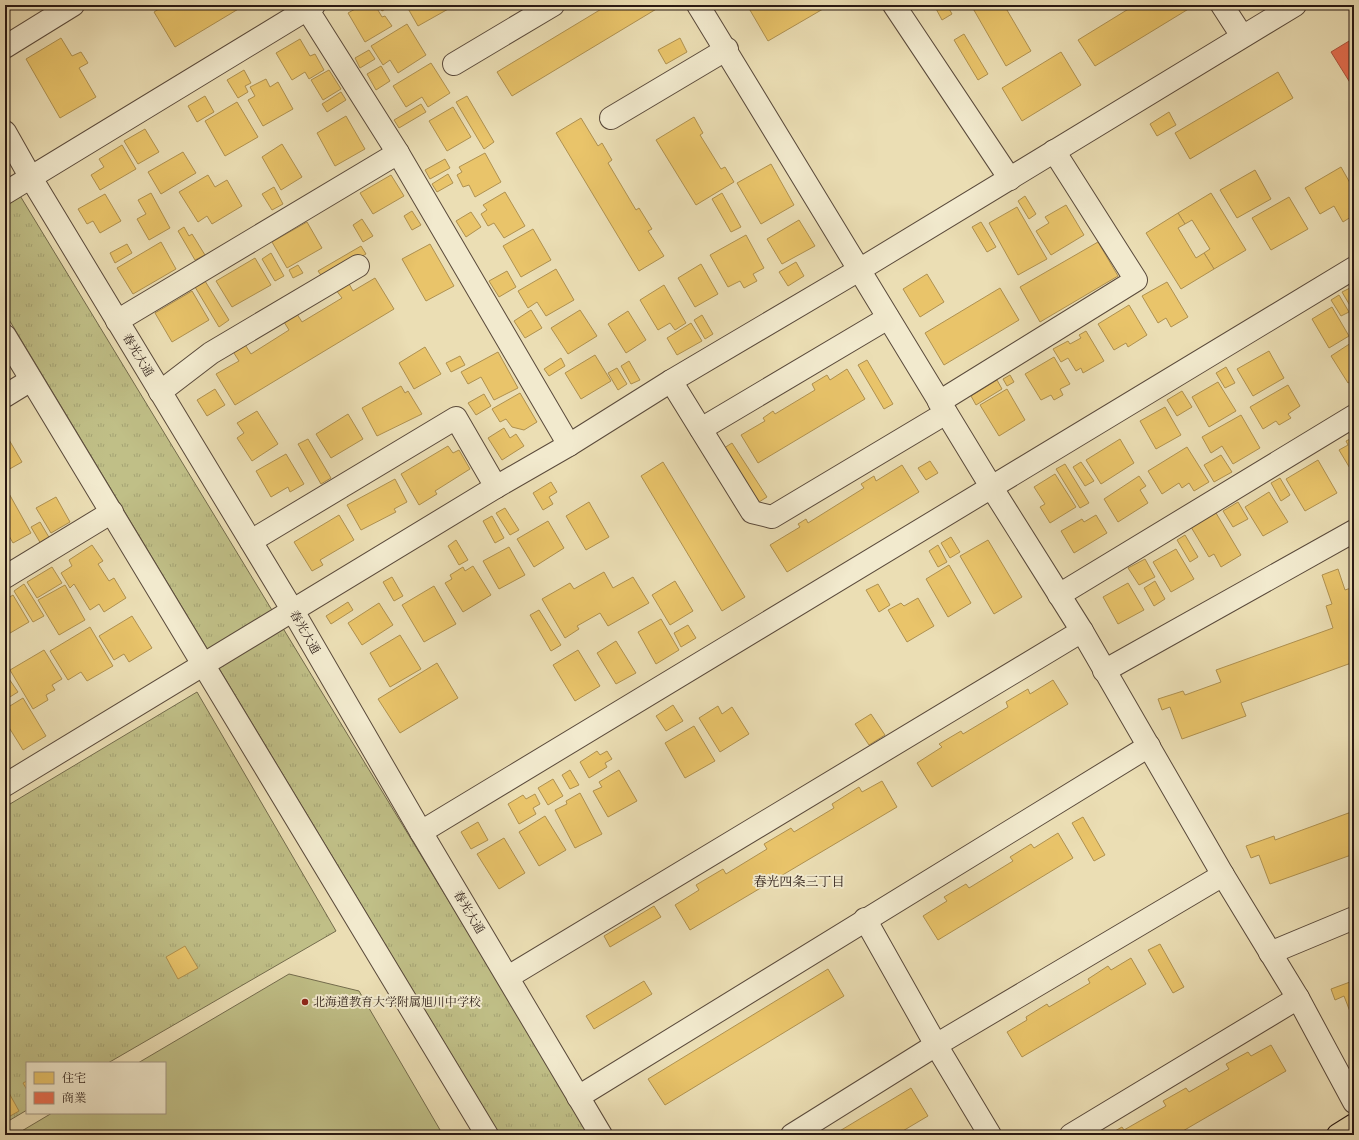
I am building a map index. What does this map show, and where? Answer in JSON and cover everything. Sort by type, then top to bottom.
[{"type":"main road","points":[[1338,1135],[1354,1125]]},
{"type":"street","points":[[5,47],[73,5]]},
{"type":"street","points":[[454,64],[553,5]]},
{"type":"street","points":[[698,5],[727,49],[888,318],[1082,632],[1223,874],[1298,998],[1354,1102]]},
{"type":"street","points":[[894,5],[1010,179]]},
{"type":"street","points":[[1222,5],[1242,36]]},
{"type":"street","points":[[5,785],[496,487],[569,445],[671,381],[1010,179],[1295,5]]},
{"type":"street","points":[[5,194],[311,7],[569,445]]},
{"type":"street","points":[[611,118],[727,49]]},
{"type":"street","name":"春光大通","points":[[5,132],[31,178],[293,611],[421,832],[601,1135]]},
{"type":"street","points":[[671,381],[752,512],[772,517],[1136,280],[1054,151]]},
{"type":"street","points":[[117,321],[398,153]]},
{"type":"street","points":[[160,392],[211,353],[358,266]]},
{"type":"street","points":[[421,832],[1354,268]]},
{"type":"street","points":[[701,429],[888,318]]},
{"type":"street","points":[[5,336],[487,1135]]},
{"type":"street","points":[[5,396],[31,380]]},
{"type":"street","points":[[1059,595],[1354,416]]},
{"type":"street","points":[[251,541],[456,418],[496,487]]},
{"type":"street","points":[[5,577],[112,512]]},
{"type":"street","points":[[1104,671],[1354,531]]},
{"type":"street","points":[[508,977],[1082,632]]},
{"type":"street","points":[[578,1097],[1148,746]]},
{"type":"street","points":[[792,1135],[936,1045],[1223,874]]},
{"type":"street","points":[[1270,953],[1354,918]]},
{"type":"street","points":[[865,919],[936,1045],[990,1135]]},
{"type":"street","points":[[1071,1135],[1298,998]]},
{"type":"green space","points":[[5,171],[591,1135],[500,1135],[5,313]]},
{"type":"green space","points":[[197,692],[336,931],[110,1062],[26,1062],[26,1111],[5,1123],[5,807]]},
{"type":"green space","name":"北海道教育大学附属旭川中学校","points":[[289,974],[359,991],[443,1135],[15,1135],[50,1114],[166,1114],[166,1062],[140,1062]]},
{"type":"building: 住宅","points":[[165,5],[245,5],[175,47],[154,12]]},
{"type":"building: 住宅","points":[[362,5],[375,5],[382,17],[385,16],[392,26],[365,42],[348,13]]},
{"type":"building: 住宅","points":[[378,5],[392,5],[382,11]]},
{"type":"building: 住宅","points":[[406,5],[448,5],[450,8],[418,26]]},
{"type":"building: 住宅","points":[[608,5],[663,5],[512,96],[497,72]]},
{"type":"building: 住宅","points":[[747,5],[820,5],[823,9],[768,41]]},
{"type":"building: 住宅","points":[[934,5],[947,5],[952,14],[942,20]]},
{"type":"building: 住宅","points":[[971,5],[1004,5],[1031,51],[1006,66]]},
{"type":"building: 住宅","points":[[1135,5],[1195,5],[1095,66],[1078,40]]},
{"type":"building: 住宅","points":[[407,24],[426,55],[398,73],[390,60],[383,65],[371,46]]},
{"type":"building: 住宅","points":[[964,34],[988,74],[978,80],[954,40]]},
{"type":"building: 住宅","points":[[61,38],[72,56],[81,52],[88,63],[79,68],[96,97],[60,118],[26,59]]},
{"type":"building: 住宅","points":[[680,38],[687,52],[666,64],[658,50]]},
{"type":"building: 住宅","points":[[300,39],[310,56],[315,54],[324,70],[309,79],[305,72],[292,80],[276,53]]},
{"type":"building: 住宅","points":[[369,50],[375,59],[360,68],[355,58]]},
{"type":"building: 住宅","points":[[1061,52],[1081,85],[1022,121],[1002,88]]},
{"type":"building: 住宅","points":[[431,63],[450,93],[428,107],[422,97],[406,107],[393,86]]},
{"type":"building: 住宅","points":[[381,66],[390,81],[376,90],[367,74]]},
{"type":"building: 住宅","points":[[244,70],[251,83],[245,86],[248,92],[238,98],[227,80]]},
{"type":"building: 住宅","points":[[329,70],[341,89],[323,100],[311,80]]},
{"type":"building: 住宅","points":[[1278,72],[1293,98],[1190,159],[1175,133]]},
{"type":"building: 住宅","points":[[266,79],[270,87],[278,82],[293,109],[263,126],[248,100],[255,96],[250,87]]},
{"type":"building: 住宅","points":[[341,92],[346,100],[327,112],[322,104]]},
{"type":"building: 住宅","points":[[205,96],[214,112],[197,122],[188,106]]},
{"type":"building: 住宅","points":[[467,96],[494,142],[484,149],[456,102]]},
{"type":"building: 住宅","points":[[237,102],[258,137],[225,156],[205,121]]},
{"type":"building: 住宅","points":[[421,104],[426,112],[399,128],[394,120]]},
{"type":"building: 住宅","points":[[453,107],[471,137],[447,151],[429,121]]},
{"type":"building: 住宅","points":[[1169,112],[1176,125],[1157,136],[1150,124]]},
{"type":"building: 住宅","points":[[346,116],[365,149],[335,166],[317,133]]},
{"type":"building: 住宅","points":[[694,117],[703,133],[700,135],[721,169],[725,167],[734,182],[696,205],[656,140]]},
{"type":"building: 住宅","points":[[581,118],[598,146],[602,143],[612,160],[608,163],[636,210],[639,208],[652,229],[648,231],[664,256],[639,271],[556,133]]},
{"type":"building: 住宅","points":[[145,129],[159,152],[138,164],[124,141]]},
{"type":"building: 住宅","points":[[282,144],[302,177],[281,190],[262,157]]},
{"type":"building: 住宅","points":[[122,145],[136,169],[100,190],[91,175],[104,167],[99,159]]},
{"type":"building: 住宅","points":[[183,152],[196,173],[161,194],[148,172]]},
{"type":"building: 住宅","points":[[485,153],[501,182],[475,197],[469,185],[463,187],[457,175],[462,172],[459,167]]},
{"type":"building: 住宅","points":[[445,159],[450,168],[430,179],[425,170]]},
{"type":"building: 住宅","points":[[771,164],[794,205],[761,224],[737,183]]},
{"type":"building: 住宅","points":[[1341,167],[1354,190],[1354,215],[1343,222],[1334,206],[1320,214],[1305,188]]},
{"type":"building: 住宅","points":[[1255,170],[1271,199],[1237,218],[1220,190]]},
{"type":"building: 住宅","points":[[448,174],[453,183],[437,192],[432,184]]},
{"type":"building: 住宅","points":[[208,175],[215,187],[227,180],[242,206],[212,224],[207,216],[198,222],[179,192]]},
{"type":"building: 住宅","points":[[391,175],[404,196],[373,214],[360,193]]},
{"type":"building: 住宅","points":[[274,187],[283,204],[272,210],[262,194]]},
{"type":"building: 住宅","points":[[505,192],[525,226],[504,238],[494,223],[488,226],[481,214],[487,210],[483,205]]},
{"type":"building: 住宅","points":[[151,193],[170,228],[149,240],[137,219],[146,214],[138,200]]},
{"type":"building: 住宅","points":[[722,193],[741,227],[731,232],[712,199]]},
{"type":"building: 住宅","points":[[1211,193],[1246,250],[1214,269],[1204,253],[1210,249],[1192,220],[1185,224],[1178,213]]},
{"type":"building: 住宅","points":[[105,194],[121,221],[100,233],[93,221],[87,224],[78,209]]},
{"type":"building: 住宅","points":[[1025,196],[1036,214],[1029,219],[1018,201]]},
{"type":"building: 住宅","points":[[1289,197],[1308,229],[1271,250],[1252,218]]},
{"type":"building: 住宅","points":[[1066,205],[1084,235],[1051,255],[1036,231],[1049,223],[1045,217]]},
{"type":"building: 住宅","points":[[1017,207],[1047,259],[1018,275],[989,223]]},
{"type":"building: 住宅","points":[[412,211],[421,225],[412,230],[404,216]]},
{"type":"building: 住宅","points":[[471,212],[481,227],[466,237],[456,221]]},
{"type":"building: 住宅","points":[[1178,213],[1185,224],[1178,228],[1196,258],[1204,253],[1214,269],[1181,289],[1146,233]]},
{"type":"building: 住宅","points":[[362,219],[373,236],[363,242],[353,225]]},
{"type":"building: 住宅","points":[[799,220],[815,246],[782,264],[767,239]]},
{"type":"building: 住宅","points":[[307,222],[322,248],[287,268],[272,242]]},
{"type":"building: 住宅","points":[[981,222],[996,247],[987,252],[972,227]]},
{"type":"building: 住宅","points":[[184,227],[189,236],[192,234],[205,255],[195,260],[178,231]]},
{"type":"building: 住宅","points":[[533,229],[551,260],[521,277],[503,246]]},
{"type":"building: 住宅","points":[[746,235],[764,268],[753,274],[757,281],[744,288],[740,281],[728,287],[710,255]]},
{"type":"building: 住宅","points":[[161,242],[176,269],[133,294],[117,268]]},
{"type":"building: 住宅","points":[[1098,242],[1118,276],[1040,322],[1020,287]]},
{"type":"building: 住宅","points":[[127,244],[132,253],[115,263],[110,253]]},
{"type":"building: 住宅","points":[[430,244],[454,286],[426,301],[402,259]]},
{"type":"building: 住宅","points":[[361,246],[366,254],[323,278],[318,271]]},
{"type":"building: 住宅","points":[[271,253],[284,276],[275,281],[262,259]]},
{"type":"building: 住宅","points":[[255,258],[271,285],[232,307],[216,281]]},
{"type":"building: 住宅","points":[[796,262],[804,276],[788,286],[779,272]]},
{"type":"building: 住宅","points":[[701,264],[718,294],[695,307],[678,278]]},
{"type":"building: 住宅","points":[[298,265],[303,273],[293,278],[289,270]]},
{"type":"building: 住宅","points":[[556,269],[574,300],[546,316],[537,302],[528,308],[518,291]]},
{"type":"building: 住宅","points":[[507,271],[516,287],[499,297],[489,281]]},
{"type":"building: 住宅","points":[[927,274],[944,302],[920,317],[903,289]]},
{"type":"building: 住宅","points":[[375,278],[394,309],[235,405],[216,374],[239,361],[232,350],[244,343],[251,354],[289,330],[284,322],[297,314],[302,322],[342,298],[336,290],[348,282],[353,291]]},
{"type":"building: 住宅","points":[[205,281],[229,320],[219,327],[195,287]]},
{"type":"building: 住宅","points":[[1167,282],[1188,317],[1171,327],[1166,318],[1158,323],[1142,296]]},
{"type":"building: 住宅","points":[[664,285],[686,323],[675,330],[670,323],[658,330],[640,300]]},
{"type":"building: 住宅","points":[[1352,287],[1354,292],[1354,308],[1352,309],[1342,292]]},
{"type":"building: 住宅","points":[[1000,288],[1019,320],[944,365],[925,333]]},
{"type":"building: 住宅","points":[[192,291],[209,320],[172,342],[155,313]]},
{"type":"building: 住宅","points":[[1339,295],[1349,312],[1341,316],[1331,300]]},
{"type":"building: 住宅","points":[[1129,305],[1147,335],[1128,347],[1126,343],[1114,350],[1098,324]]},
{"type":"building: 住宅","points":[[1332,307],[1349,336],[1329,348],[1312,319]]},
{"type":"building: 住宅","points":[[531,310],[542,328],[525,338],[514,321]]},
{"type":"building: 住宅","points":[[580,310],[597,336],[568,354],[551,328]]},
{"type":"building: 住宅","points":[[628,311],[646,340],[626,353],[608,324]]},
{"type":"building: 住宅","points":[[702,315],[713,334],[705,339],[694,320]]},
{"type":"building: 住宅","points":[[691,323],[702,341],[677,355],[667,338]]},
{"type":"building: 住宅","points":[[1086,331],[1104,361],[1083,373],[1081,368],[1076,371],[1068,358],[1061,362],[1053,349],[1068,341],[1070,344],[1081,338],[1079,335]]},
{"type":"building: 住宅","points":[[1354,341],[1354,380],[1348,383],[1331,356]]},
{"type":"building: 住宅","points":[[425,347],[441,374],[414,389],[399,363]]},
{"type":"building: 住宅","points":[[1269,351],[1284,378],[1253,396],[1237,369]]},
{"type":"building: 住宅","points":[[498,352],[518,388],[494,400],[481,377],[468,384],[461,372]]},
{"type":"building: 住宅","points":[[595,355],[611,381],[581,399],[565,373]]},
{"type":"building: 住宅","points":[[460,356],[465,365],[451,372],[446,363]]},
{"type":"building: 住宅","points":[[1054,357],[1070,384],[1060,389],[1063,395],[1054,400],[1051,395],[1041,400],[1025,374]]},
{"type":"building: 住宅","points":[[561,358],[565,366],[549,376],[544,369]]},
{"type":"building: 住宅","points":[[867,360],[893,404],[884,409],[858,365]]},
{"type":"building: 住宅","points":[[629,361],[640,380],[631,384],[621,366]]},
{"type":"building: 住宅","points":[[1226,367],[1235,383],[1225,388],[1216,373]]},
{"type":"building: 住宅","points":[[617,368],[627,384],[618,390],[608,373]]},
{"type":"building: 住宅","points":[[847,369],[865,399],[758,463],[741,435],[765,421],[763,418],[773,411],[775,414],[815,390],[812,384],[827,375],[830,380]]},
{"type":"building: 住宅","points":[[1010,375],[1014,382],[1007,386],[1003,379]]},
{"type":"building: 住宅","points":[[997,380],[1002,389],[976,405],[971,396]]},
{"type":"building: 住宅","points":[[1218,382],[1236,411],[1209,427],[1192,397]]},
{"type":"building: 住宅","points":[[1288,385],[1300,406],[1288,414],[1291,418],[1279,425],[1276,421],[1263,429],[1250,407]]},
{"type":"building: 住宅","points":[[401,386],[405,393],[408,391],[422,414],[377,436],[362,408]]},
{"type":"building: 住宅","points":[[215,389],[225,405],[207,416],[197,400]]},
{"type":"building: 住宅","points":[[1007,389],[1025,420],[999,436],[980,405]]},
{"type":"building: 住宅","points":[[1182,391],[1192,407],[1177,416],[1167,400]]},
{"type":"building: 住宅","points":[[520,393],[537,422],[524,430],[512,427],[506,419],[500,422],[492,409]]},
{"type":"building: 住宅","points":[[484,394],[491,406],[476,415],[468,403]]},
{"type":"building: 住宅","points":[[1165,407],[1181,435],[1156,449],[1140,421]]},
{"type":"building: 住宅","points":[[257,411],[278,444],[252,461],[237,438],[244,433],[237,423]]},
{"type":"building: 住宅","points":[[348,414],[363,439],[331,458],[316,434]]},
{"type":"building: 住宅","points":[[1241,415],[1260,448],[1233,464],[1222,446],[1211,453],[1202,437]]},
{"type":"building: 住宅","points":[[504,428],[510,438],[516,434],[524,446],[502,460],[488,438]]},
{"type":"building: 住宅","points":[[5,433],[22,462],[6,471],[5,470]]},
{"type":"building: 住宅","points":[[1354,437],[1354,475],[1339,450],[1348,445],[1346,441]]},
{"type":"building: 住宅","points":[[308,439],[331,478],[321,484],[298,444]]},
{"type":"building: 住宅","points":[[1120,439],[1134,463],[1101,484],[1086,460]]},
{"type":"building: 住宅","points":[[732,443],[767,497],[759,502],[724,448]]},
{"type":"building: 住宅","points":[[448,446],[453,453],[459,450],[470,469],[435,491],[437,494],[419,505],[401,474]]},
{"type":"building: 住宅","points":[[1187,447],[1209,482],[1194,491],[1189,483],[1182,488],[1179,483],[1162,494],[1148,471]]},
{"type":"building: 住宅","points":[[286,454],[304,484],[290,492],[288,487],[271,497],[256,471]]},
{"type":"building: 住宅","points":[[1221,455],[1232,472],[1214,482],[1204,465]]},
{"type":"building: 住宅","points":[[1318,460],[1337,493],[1305,511],[1286,479]]},
{"type":"building: 住宅","points":[[930,461],[938,473],[926,480],[918,468]]},
{"type":"building: 住宅","points":[[663,462],[745,597],[722,611],[641,476]]},
{"type":"building: 住宅","points":[[1081,462],[1094,481],[1085,486],[1073,467]]},
{"type":"building: 住宅","points":[[1065,464],[1089,503],[1080,508],[1056,469]]},
{"type":"building: 住宅","points":[[902,465],[919,492],[787,572],[770,545],[800,527],[798,524],[806,519],[808,523],[864,488],[861,484],[874,476],[876,481]]},
{"type":"building: 住宅","points":[[1055,474],[1076,507],[1050,523],[1040,507],[1045,504],[1034,487]]},
{"type":"building: 住宅","points":[[1139,476],[1146,486],[1140,490],[1148,503],[1118,522],[1104,499]]},
{"type":"building: 住宅","points":[[1280,478],[1290,495],[1281,501],[1271,483]]},
{"type":"building: 住宅","points":[[395,479],[407,502],[394,509],[396,512],[361,530],[347,505]]},
{"type":"building: 住宅","points":[[551,482],[557,492],[549,497],[553,504],[543,510],[533,493]]},
{"type":"building: 住宅","points":[[7,490],[31,533],[13,543],[9,536],[5,538],[5,491]]},
{"type":"building: 住宅","points":[[1269,492],[1288,522],[1263,536],[1245,507]]},
{"type":"building: 住宅","points":[[56,497],[70,522],[51,533],[36,508]]},
{"type":"building: 住宅","points":[[589,502],[609,537],[586,550],[566,516]]},
{"type":"building: 住宅","points":[[1238,502],[1248,519],[1233,527],[1223,511]]},
{"type":"building: 住宅","points":[[505,508],[519,530],[510,535],[496,513]]},
{"type":"building: 住宅","points":[[1216,513],[1241,555],[1221,567],[1214,554],[1209,557],[1191,527]]},
{"type":"building: 住宅","points":[[339,515],[354,540],[320,560],[323,565],[312,571],[294,542]]},
{"type":"building: 住宅","points":[[1096,515],[1107,533],[1074,553],[1061,531],[1082,519],[1084,522]]},
{"type":"building: 住宅","points":[[492,516],[504,538],[495,543],[483,521]]},
{"type":"building: 住宅","points":[[548,521],[564,548],[534,567],[517,539]]},
{"type":"building: 住宅","points":[[40,522],[50,539],[41,544],[31,527]]},
{"type":"building: 住宅","points":[[1185,535],[1198,557],[1190,562],[1177,540]]},
{"type":"building: 住宅","points":[[951,537],[960,552],[950,558],[941,543]]},
{"type":"building: 住宅","points":[[456,540],[468,560],[459,565],[448,546]]},
{"type":"building: 住宅","points":[[988,540],[1022,597],[994,614],[960,556]]},
{"type":"building: 住宅","points":[[92,545],[103,561],[98,564],[109,581],[114,578],[126,598],[104,612],[99,604],[90,610],[74,584],[70,588],[61,573],[72,566],[69,560]]},
{"type":"building: 住宅","points":[[938,545],[947,562],[938,567],[929,551]]},
{"type":"building: 住宅","points":[[509,547],[525,575],[499,589],[483,561]]},
{"type":"building: 住宅","points":[[1176,549],[1194,579],[1171,592],[1153,562]]},
{"type":"building: 住宅","points":[[1145,559],[1155,577],[1139,585],[1128,568]]},
{"type":"building: 住宅","points":[[949,565],[971,603],[948,617],[926,579]]},
{"type":"building: 住宅","points":[[473,566],[491,595],[463,612],[445,583],[452,579],[450,575],[463,567],[465,571]]},
{"type":"building: 住宅","points":[[52,567],[62,583],[37,598],[27,582]]},
{"type":"building: 住宅","points":[[1338,569],[1345,590],[1354,587],[1354,662],[1241,703],[1246,716],[1182,739],[1170,707],[1162,710],[1158,699],[1183,691],[1185,695],[1221,682],[1216,670],[1333,628],[1326,606],[1332,604],[1322,575]]},
{"type":"building: 住宅","points":[[604,572],[613,588],[633,577],[649,603],[608,626],[600,613],[577,626],[579,629],[565,638],[542,599],[570,583],[574,589]]},
{"type":"building: 住宅","points":[[392,577],[403,596],[394,601],[383,582]]},
{"type":"building: 住宅","points":[[675,581],[693,611],[670,625],[652,595]]},
{"type":"building: 住宅","points":[[1155,581],[1165,599],[1154,606],[1144,588]]},
{"type":"building: 住宅","points":[[1128,583],[1144,610],[1118,624],[1103,597]]},
{"type":"building: 住宅","points":[[24,584],[44,616],[33,622],[14,591]]},
{"type":"building: 住宅","points":[[878,584],[890,605],[879,612],[866,590]]},
{"type":"building: 住宅","points":[[65,585],[85,620],[59,635],[38,600]]},
{"type":"building: 住宅","points":[[434,586],[456,624],[424,642],[402,605]]},
{"type":"building: 住宅","points":[[13,595],[29,622],[5,636],[5,600]]},
{"type":"building: 住宅","points":[[918,598],[934,626],[907,642],[888,610],[901,603],[904,606]]},
{"type":"building: 住宅","points":[[348,602],[353,610],[331,624],[326,616]]},
{"type":"building: 住宅","points":[[379,603],[393,625],[362,645],[348,623]]},
{"type":"building: 住宅","points":[[539,610],[561,645],[551,651],[530,615]]},
{"type":"building: 住宅","points":[[132,616],[152,648],[129,662],[124,654],[114,660],[99,636]]},
{"type":"building: 住宅","points":[[661,619],[679,650],[656,664],[638,632]]},
{"type":"building: 住宅","points":[[688,625],[696,638],[681,647],[674,633]]},
{"type":"building: 住宅","points":[[90,627],[113,666],[87,681],[81,672],[68,680],[50,651]]},
{"type":"building: 住宅","points":[[400,635],[421,669],[390,687],[370,653]]},
{"type":"building: 住宅","points":[[616,641],[636,673],[616,684],[597,653]]},
{"type":"building: 住宅","points":[[44,650],[62,679],[52,685],[55,690],[46,695],[48,700],[33,709],[10,670]]},
{"type":"building: 住宅","points":[[578,650],[600,686],[575,701],[553,665]]},
{"type":"building: 住宅","points":[[437,663],[458,698],[400,733],[378,699]]},
{"type":"building: 住宅","points":[[5,673],[18,692],[5,700]]},
{"type":"building: 住宅","points":[[1053,680],[1068,704],[932,787],[917,763],[942,747],[939,744],[961,731],[963,734],[1008,707],[1006,702],[1028,689],[1030,694]]},
{"type":"building: 住宅","points":[[23,698],[46,736],[23,750],[5,721],[5,709]]},
{"type":"building: 住宅","points":[[673,705],[683,721],[666,731],[656,716]]},
{"type":"building: 住宅","points":[[718,706],[722,714],[732,707],[749,734],[720,752],[699,718]]},
{"type":"building: 住宅","points":[[871,714],[885,735],[869,745],[855,724]]},
{"type":"building: 住宅","points":[[694,726],[715,761],[685,778],[665,743]]},
{"type":"building: 住宅","points":[[5,732],[9,738],[5,740]]},
{"type":"building: 住宅","points":[[597,751],[600,755],[607,751],[612,759],[605,763],[607,767],[589,778],[580,762]]},
{"type":"building: 住宅","points":[[570,770],[579,785],[570,789],[562,775]]},
{"type":"building: 住宅","points":[[619,770],[637,801],[608,817],[593,791],[602,787],[599,782]]},
{"type":"building: 住宅","points":[[553,779],[563,796],[548,805],[538,788]]},
{"type":"building: 住宅","points":[[882,781],[897,807],[690,930],[675,905],[699,890],[696,885],[723,869],[726,874],[767,849],[764,844],[791,828],[794,832],[834,808],[832,804],[859,787],[862,792]]},
{"type":"building: 住宅","points":[[580,793],[602,834],[575,848],[555,810],[567,804],[566,801]]},
{"type":"building: 住宅","points":[[535,794],[540,804],[533,808],[536,814],[519,824],[508,804],[523,795],[526,799]]},
{"type":"building: 住宅","points":[[1354,811],[1354,854],[1270,884],[1259,855],[1251,858],[1246,846],[1274,836],[1275,840]]},
{"type":"building: 住宅","points":[[545,816],[566,850],[539,866],[519,832]]},
{"type":"building: 住宅","points":[[1083,817],[1105,855],[1094,861],[1072,823]]},
{"type":"building: 住宅","points":[[478,822],[488,840],[471,849],[461,832]]},
{"type":"building: 住宅","points":[[1058,833],[1073,858],[938,940],[923,916],[947,901],[944,897],[966,884],[969,888],[1013,861],[1010,857],[1031,844],[1034,848]]},
{"type":"building: 住宅","points":[[504,838],[525,873],[499,889],[477,854]]},
{"type":"building: 住宅","points":[[654,906],[661,917],[610,947],[604,936]]},
{"type":"building: 住宅","points":[[1160,944],[1184,987],[1173,993],[1148,950]]},
{"type":"building: 住宅","points":[[185,946],[198,968],[178,979],[166,957]]},
{"type":"building: 住宅","points":[[1131,958],[1146,984],[1022,1057],[1007,1032],[1027,1020],[1026,1017],[1047,1004],[1049,1007],[1090,983],[1088,979],[1108,966],[1111,970]]},
{"type":"building: 住宅","points":[[828,969],[844,996],[665,1105],[648,1079]]},
{"type":"building: 住宅","points":[[644,981],[652,994],[594,1029],[586,1016]]},
{"type":"building: 住宅","points":[[1350,982],[1352,988],[1354,988],[1354,1022],[1344,996],[1335,1000],[1331,989]]},
{"type":"building: 住宅","points":[[1271,1045],[1286,1071],[1176,1135],[1108,1135],[1122,1127],[1124,1130],[1166,1106],[1163,1101],[1186,1088],[1189,1092],[1229,1069],[1226,1064],[1248,1052],[1251,1056]]},
{"type":"building: 住宅","points":[[26,1082],[26,1088],[23,1083]]},
{"type":"building: 住宅","points":[[911,1088],[928,1116],[896,1135],[833,1135]]},
{"type":"building: 住宅","points":[[9,1093],[19,1111],[5,1119],[5,1095]]},
{"type":"building: 商業","points":[[1354,38],[1354,89],[1331,52]]},
{"type":"place","name":"北海道教育大学附属旭川中学校","points":[[305,1002]]},
{"type":"district","name":"春光四条三丁目","points":[[799,881]]}]
